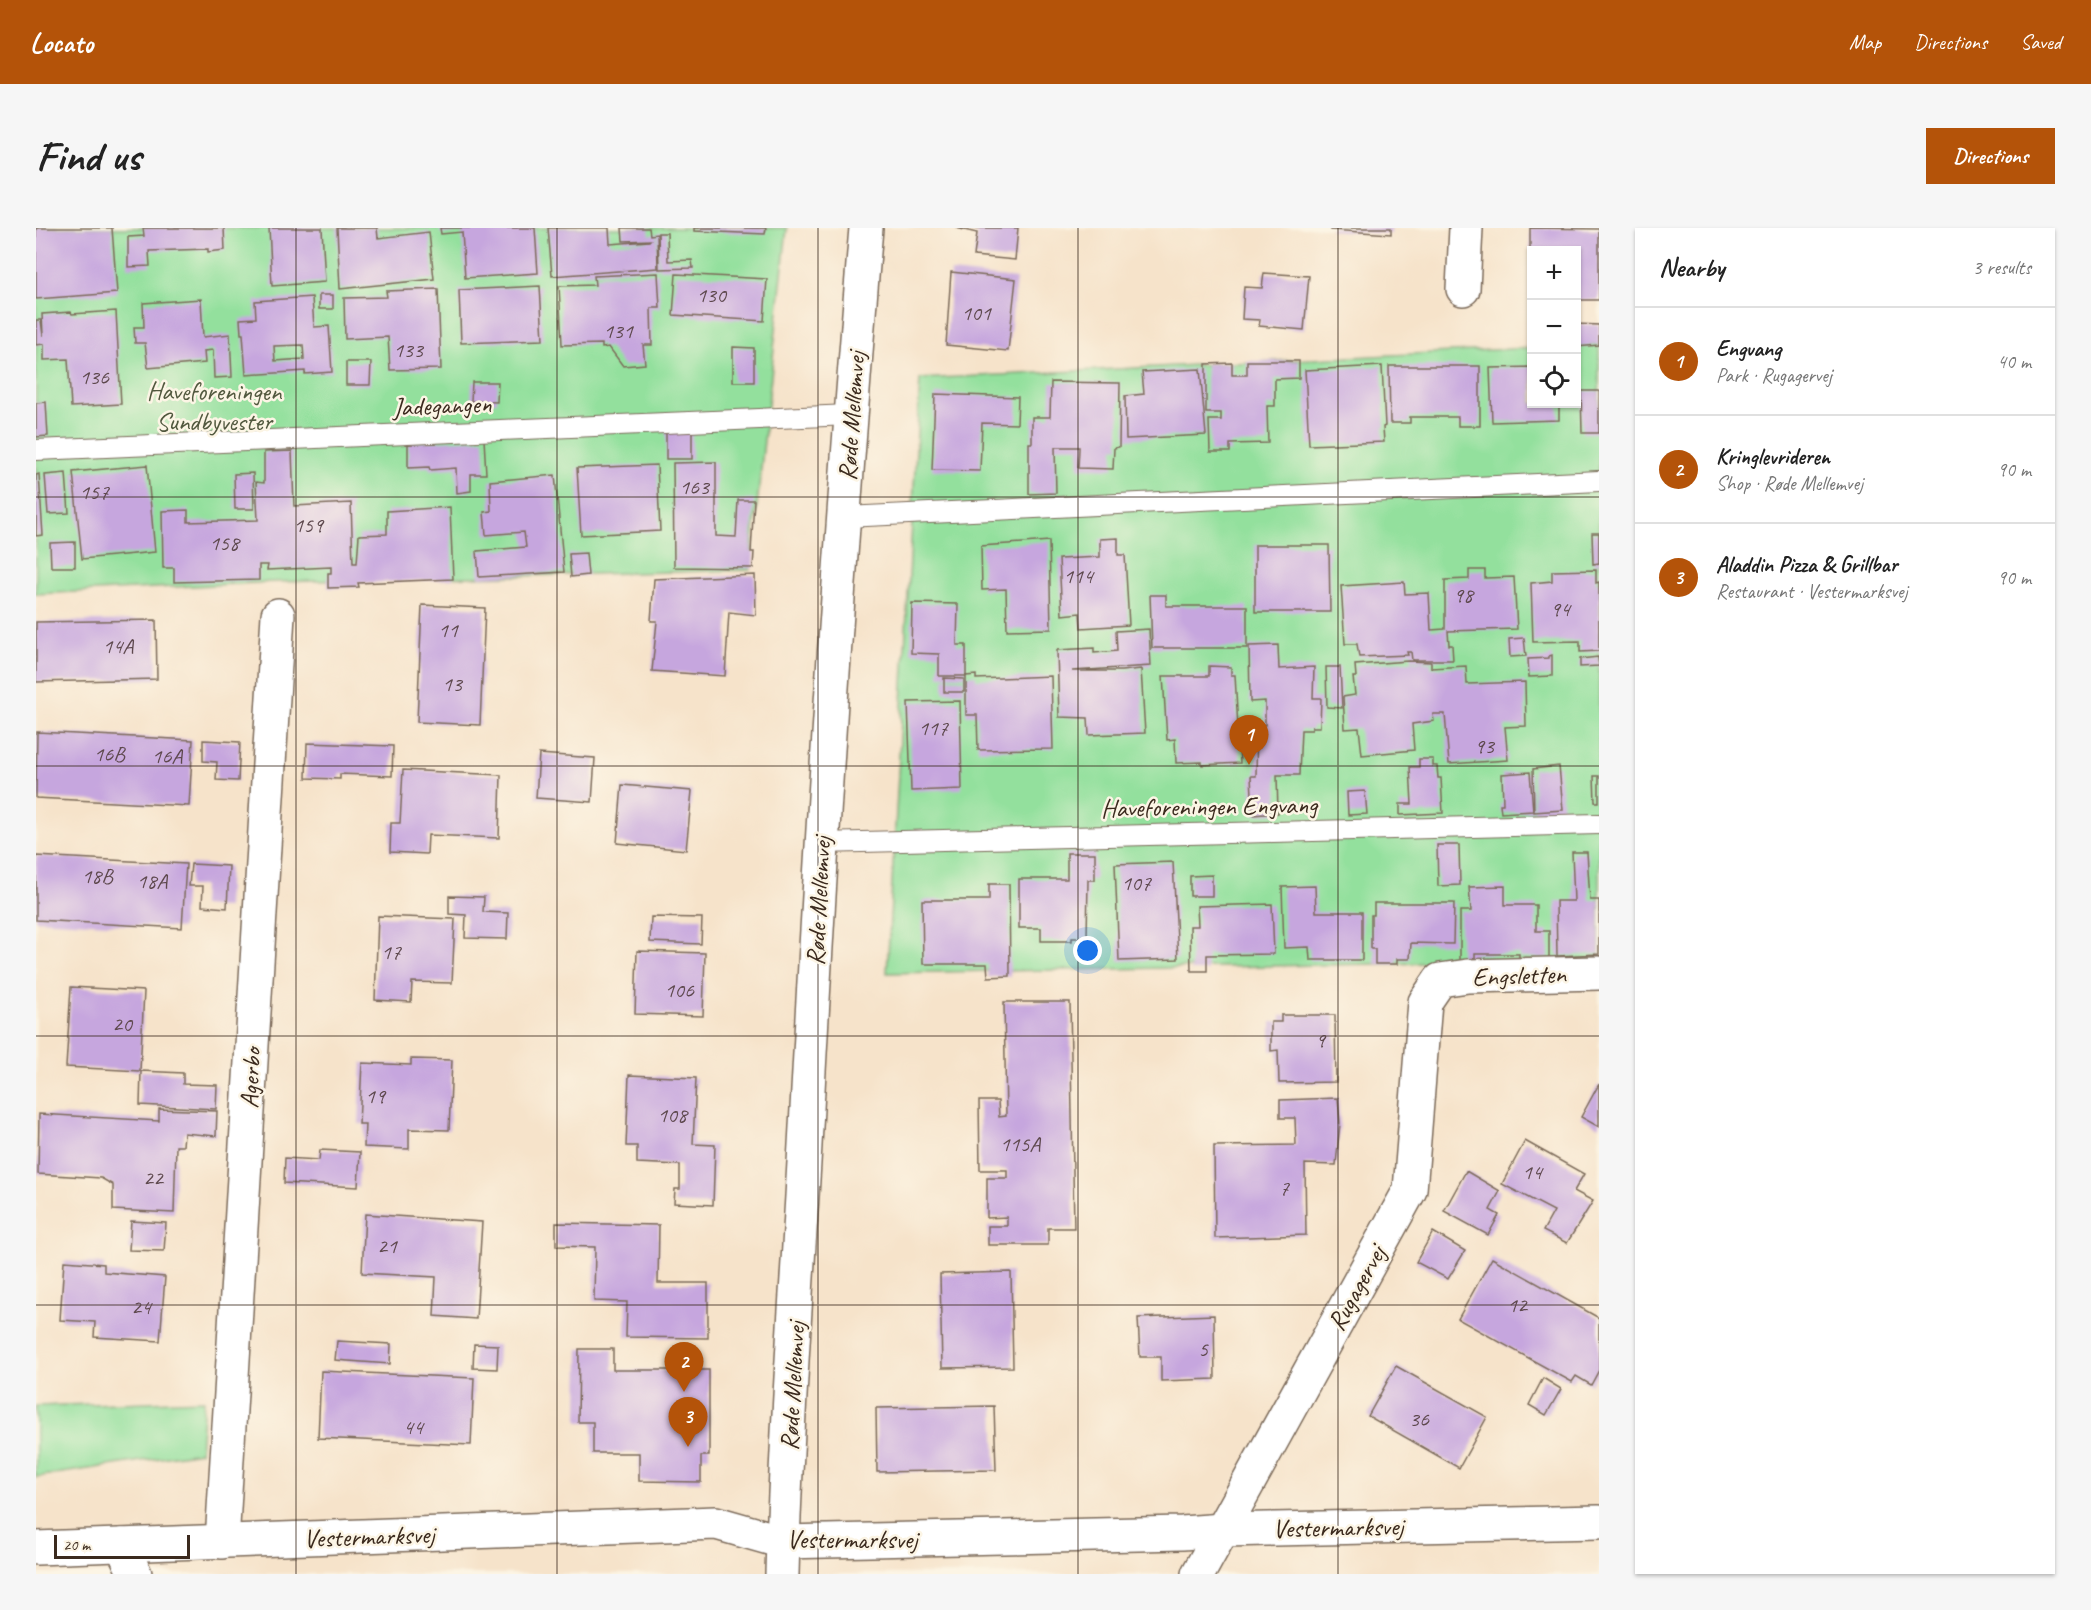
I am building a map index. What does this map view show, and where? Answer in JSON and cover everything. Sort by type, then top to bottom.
[{"type":"street","name":"Røde Mellemvej","points":[[782,1574],[821,843],[845,517],[850,415],[866,228]]},
{"type":"street","points":[[1463,289],[1466,228]]},
{"type":"street","name":"Agerbo","points":[[222,1542],[278,615]]},
{"type":"street","name":"Engsletten","points":[[1440,980],[1468,976],[1599,973]]},
{"type":"street","name":"Rugagervej","points":[[1198,1574],[1410,1190],[1425,1002],[1440,980]]},
{"type":"street","name":"Vestermarksvej","points":[[36,1548],[128,1559],[222,1542],[716,1523],[783,1542],[1599,1522]]},
{"type":"lane","name":"Jadegangen","points":[[36,450],[850,415]]},
{"type":"lane","points":[[845,517],[1599,481]]},
{"type":"lane","name":"Haveforeningen Engvang","points":[[821,843],[1599,824]]},
{"type":"green space","name":"Haveforeningen Sundbyvester","points":[[36,228],[787,228],[750,570],[274,582],[36,594]]},
{"type":"green space","points":[[1599,345],[1599,960],[887,973],[920,379],[1527,348],[1527,408],[1581,408],[1581,346]]},
{"type":"green space","points":[[204,1400],[200,1452],[36,1477],[36,1406]]},
{"type":"building","points":[[36,228],[112,228],[117,293],[36,299]]},
{"type":"building","points":[[143,228],[224,228],[225,250],[149,251],[150,266],[128,267],[128,237],[144,236]]},
{"type":"building","points":[[269,228],[322,228],[325,282],[272,286]]},
{"type":"building","points":[[337,228],[377,228],[378,238],[429,232],[434,279],[340,289]]},
{"type":"building","points":[[440,228],[535,228],[538,273],[465,278],[462,232],[441,234]]},
{"type":"building","points":[[548,228],[609,228],[610,244],[649,241],[623,241],[622,228],[649,228],[650,235],[657,234],[658,268],[552,276]]},
{"type":"building","points":[[694,228],[766,228],[765,234],[694,231]]},
{"type":"building","points":[[956,228],[1018,228],[1015,260],[974,256],[977,233]]},
{"type":"building","points":[[1331,228],[1391,228],[1391,234],[1331,230]]},
{"type":"building","points":[[1530,228],[1599,229],[1599,300],[1581,300],[1581,246],[1530,246]]},
{"type":"building","points":[[658,233],[667,233],[668,261],[692,260],[693,268],[659,269]]},
{"type":"building","points":[[951,272],[1016,279],[1008,351],[946,345]]},
{"type":"building","points":[[658,273],[660,308],[651,308],[652,345],[643,345],[645,364],[623,366],[609,347],[602,348],[602,344],[562,345],[559,286],[595,285],[594,276]]},
{"type":"building","points":[[1264,273],[1309,276],[1304,330],[1259,326],[1260,320],[1242,319],[1244,287],[1262,288]]},
{"type":"building","points":[[676,274],[767,279],[764,321],[673,315]]},
{"type":"building","points":[[540,286],[543,340],[461,343],[459,290]]},
{"type":"building","points":[[438,289],[441,369],[390,370],[388,337],[345,339],[344,298],[387,297],[386,291]]},
{"type":"building","points":[[319,295],[333,295],[333,309],[319,309]]},
{"type":"building","points":[[312,297],[314,327],[329,326],[332,372],[305,374],[305,371],[246,375],[240,319],[256,318],[255,301]],"holes":[[[303,345],[304,359],[275,361],[274,346]]]},
{"type":"building","points":[[201,299],[203,337],[230,334],[232,377],[214,378],[213,350],[204,351],[205,363],[148,368],[145,343],[135,343],[134,327],[144,327],[143,303]]},
{"type":"building","points":[[116,311],[121,404],[71,407],[68,359],[44,360],[44,344],[36,345],[36,320],[41,320],[43,336],[42,314]]},
{"type":"building","points":[[1581,324],[1599,325],[1599,345],[1581,347]]},
{"type":"building","points":[[733,347],[754,348],[754,382],[733,382]]},
{"type":"building","points":[[1247,361],[1299,361],[1299,378],[1275,379],[1275,406],[1267,406],[1268,443],[1230,444],[1230,452],[1210,452],[1209,420],[1221,420],[1221,413],[1206,413],[1206,364],[1232,363],[1232,375],[1247,375]]},
{"type":"building","points":[[346,362],[371,362],[370,385],[346,385]]},
{"type":"building","points":[[1382,366],[1384,442],[1309,445],[1305,370]]},
{"type":"building","points":[[1389,366],[1480,366],[1480,426],[1458,426],[1458,417],[1410,417],[1410,423],[1390,423]]},
{"type":"building","points":[[1527,367],[1527,408],[1559,408],[1559,420],[1492,422],[1490,368]]},
{"type":"building","points":[[1200,369],[1206,435],[1126,439],[1125,396],[1144,394],[1142,372]]},
{"type":"building","points":[[472,382],[498,382],[497,402],[471,401]]},
{"type":"building","points":[[1051,382],[1120,383],[1119,447],[1114,448],[1113,469],[1078,468],[1079,447],[1055,447],[1056,493],[1029,494],[1029,443],[1032,443],[1032,417],[1050,417]]},
{"type":"building","points":[[1581,391],[1599,391],[1599,433],[1582,433]]},
{"type":"building","points":[[935,394],[1018,397],[1017,424],[982,423],[980,471],[932,470]]},
{"type":"building","points":[[46,402],[48,436],[36,437],[36,403]]},
{"type":"building","points":[[692,422],[692,459],[666,459],[666,423]]},
{"type":"building","points":[[484,439],[486,474],[471,474],[471,491],[457,493],[456,468],[430,470],[429,467],[408,468],[408,442]]},
{"type":"building","points":[[292,451],[294,506],[351,503],[353,563],[357,563],[359,535],[387,534],[387,511],[450,507],[453,579],[358,583],[359,587],[328,588],[328,573],[331,573],[331,567],[267,570],[268,565],[259,565],[259,580],[174,582],[174,568],[163,568],[162,511],[188,510],[188,522],[258,520],[256,482],[264,483],[264,452]]},
{"type":"building","points":[[716,462],[716,536],[736,537],[738,500],[754,500],[751,552],[754,552],[753,568],[674,567],[673,463]]},
{"type":"building","points":[[147,465],[155,552],[82,559],[73,472]]},
{"type":"building","points":[[657,465],[660,531],[581,535],[577,468]]},
{"type":"building","points":[[66,473],[69,513],[48,514],[45,475]]},
{"type":"building","points":[[253,473],[254,509],[235,509],[234,474]]},
{"type":"building","points":[[39,474],[43,535],[36,536],[36,475]]},
{"type":"building","points":[[555,475],[564,572],[479,577],[477,551],[526,547],[524,532],[486,535],[484,512],[491,511],[490,481]]},
{"type":"building","points":[[1592,533],[1599,533],[1599,563],[1593,564]]},
{"type":"building","points":[[1118,538],[1118,555],[1125,555],[1129,625],[1081,628],[1080,613],[1062,615],[1059,559],[1100,557],[1100,539]]},
{"type":"building","points":[[1049,541],[1051,629],[1007,630],[1006,589],[982,590],[981,546]]},
{"type":"building","points":[[75,542],[75,567],[51,567],[50,543]]},
{"type":"building","points":[[1255,545],[1329,545],[1330,612],[1255,612]]},
{"type":"building","points":[[586,553],[588,575],[571,577],[569,554]]},
{"type":"building","points":[[1469,570],[1485,570],[1485,578],[1514,577],[1517,629],[1448,631],[1453,660],[1412,660],[1411,652],[1407,652],[1408,655],[1359,657],[1357,644],[1345,644],[1341,586],[1404,582],[1405,594],[1429,593],[1431,630],[1445,629],[1445,580],[1469,579]]},
{"type":"building","points":[[1596,570],[1596,583],[1599,582],[1599,651],[1580,652],[1580,641],[1533,642],[1531,583],[1552,581],[1552,571]]},
{"type":"building","points":[[755,575],[756,615],[729,612],[725,676],[652,671],[657,621],[651,621],[654,579]]},
{"type":"building","points":[[1150,595],[1166,595],[1166,606],[1247,606],[1247,648],[1152,648]]},
{"type":"building","points":[[912,603],[958,604],[957,645],[966,645],[966,676],[939,676],[939,654],[911,653]]},
{"type":"building","points":[[422,605],[485,608],[480,725],[417,722]]},
{"type":"building","points":[[156,620],[157,679],[36,682],[36,622]]},
{"type":"building","points":[[1149,629],[1151,666],[1072,671],[1141,669],[1145,733],[1089,735],[1088,718],[1059,717],[1057,650],[1094,648],[1094,653],[1117,651],[1116,631]]},
{"type":"building","points":[[1524,638],[1526,656],[1510,657],[1509,639]]},
{"type":"building","points":[[1278,645],[1279,669],[1314,667],[1313,698],[1321,698],[1320,727],[1301,730],[1299,775],[1277,775],[1278,813],[1253,815],[1251,776],[1256,776],[1257,724],[1265,725],[1265,701],[1250,702],[1249,646]]},
{"type":"building","points":[[1552,655],[1552,676],[1529,677],[1528,659],[1549,658]]},
{"type":"building","points":[[1598,657],[1599,666],[1580,667],[1580,659]]},
{"type":"building","points":[[1408,661],[1431,662],[1431,668],[1466,666],[1467,684],[1525,682],[1526,726],[1505,727],[1508,760],[1449,764],[1445,714],[1433,714],[1434,721],[1412,724],[1414,750],[1362,755],[1359,728],[1345,729],[1343,697],[1355,695],[1353,677],[1356,677],[1355,665]]},
{"type":"building","points":[[1209,666],[1231,667],[1231,675],[1235,675],[1240,763],[1202,765],[1202,762],[1176,763],[1175,739],[1167,740],[1163,676],[1209,676]]},
{"type":"building","points":[[1326,667],[1340,667],[1342,708],[1327,707]]},
{"type":"building","points":[[976,675],[976,679],[1051,676],[1053,749],[978,750],[977,715],[966,715],[966,676]]},
{"type":"building","points":[[944,678],[964,679],[964,692],[944,692]]},
{"type":"building","points":[[960,701],[962,789],[911,791],[908,702]]},
{"type":"building","points":[[37,732],[193,740],[189,806],[36,798]]},
{"type":"building","points":[[203,740],[240,742],[238,781],[216,780],[217,762],[203,761]]},
{"type":"building","points":[[307,743],[393,746],[392,776],[340,774],[340,779],[306,778]]},
{"type":"building","points":[[539,754],[595,758],[592,802],[536,798]]},
{"type":"building","points":[[1419,759],[1433,759],[1433,766],[1437,766],[1438,778],[1441,778],[1443,813],[1400,815],[1400,804],[1412,804],[1410,767],[1419,767]]},
{"type":"building","points":[[1559,766],[1563,810],[1534,812],[1533,769]]},
{"type":"building","points":[[403,770],[501,775],[499,838],[428,835],[427,854],[390,852],[391,823],[400,823]]},
{"type":"building","points":[[1530,772],[1533,811],[1501,813],[1502,774]]},
{"type":"building","points":[[1594,776],[1599,776],[1599,802],[1595,802]]},
{"type":"building","points":[[622,785],[692,791],[686,850],[617,843]]},
{"type":"building","points":[[1365,791],[1367,814],[1348,815],[1347,792]]},
{"type":"building","points":[[1437,845],[1459,845],[1460,885],[1438,886]]},
{"type":"building","points":[[1572,852],[1587,852],[1590,900],[1599,900],[1599,954],[1557,956],[1556,901],[1574,901]]},
{"type":"building","points":[[1067,853],[1095,853],[1095,880],[1088,880],[1087,938],[1072,938],[1072,941],[1041,941],[1041,928],[1019,928],[1019,879],[1067,879]]},
{"type":"building","points":[[36,856],[186,864],[182,928],[36,920]]},
{"type":"building","points":[[1173,862],[1178,959],[1119,961],[1115,864]]},
{"type":"building","points":[[191,864],[229,866],[227,908],[202,906],[203,886],[189,886]]},
{"type":"building","points":[[1212,875],[1212,896],[1190,896],[1190,876]]},
{"type":"building","points":[[989,884],[1009,884],[1010,976],[988,977],[987,964],[923,964],[922,900],[989,900]]},
{"type":"building","points":[[1315,886],[1316,912],[1362,912],[1362,960],[1310,960],[1309,947],[1284,948],[1282,887]]},
{"type":"building","points":[[1505,886],[1505,905],[1536,905],[1536,931],[1549,931],[1549,958],[1519,958],[1519,954],[1475,954],[1475,960],[1460,960],[1460,911],[1471,911],[1469,887]]},
{"type":"building","points":[[449,896],[484,897],[483,912],[508,913],[507,939],[465,938],[466,915],[449,914]]},
{"type":"building","points":[[1374,903],[1454,903],[1453,944],[1411,943],[1410,959],[1397,959],[1397,964],[1375,964],[1375,949],[1371,949],[1371,915],[1374,915]]},
{"type":"building","points":[[1272,904],[1274,954],[1207,955],[1207,971],[1191,971],[1190,926],[1198,926],[1197,906]]},
{"type":"building","points":[[378,916],[455,919],[452,983],[412,982],[411,1002],[375,1000]]},
{"type":"building","points":[[651,917],[702,918],[701,944],[650,942]]},
{"type":"building","points":[[637,951],[705,953],[703,1016],[635,1014]]},
{"type":"building","points":[[71,987],[144,991],[140,1071],[66,1067]]},
{"type":"building","points":[[1004,1002],[1070,1002],[1074,1228],[1048,1228],[1048,1245],[988,1245],[988,1226],[1007,1226],[1007,1217],[987,1218],[987,1178],[1007,1178],[1007,1170],[980,1170],[979,1101],[998,1101],[999,1117],[1006,1116]]},
{"type":"building","points":[[1281,1015],[1335,1015],[1336,1082],[1279,1083],[1278,1050],[1271,1051],[1271,1022],[1281,1022]]},
{"type":"building","points":[[411,1059],[452,1060],[449,1130],[409,1129],[409,1149],[364,1147],[365,1124],[359,1124],[362,1063],[411,1065]]},
{"type":"building","points":[[141,1071],[183,1073],[183,1084],[217,1085],[216,1109],[140,1105]]},
{"type":"building","points":[[629,1075],[696,1078],[693,1144],[715,1145],[713,1205],[674,1203],[675,1189],[680,1189],[680,1165],[637,1163],[637,1146],[626,1146]]},
{"type":"building","points":[[1599,1084],[1599,1127],[1581,1117]]},
{"type":"building","points":[[1338,1098],[1340,1123],[1336,1165],[1305,1164],[1306,1235],[1215,1238],[1214,1146],[1296,1145],[1295,1118],[1280,1118],[1280,1100]]},
{"type":"building","points":[[159,1109],[217,1111],[216,1136],[184,1133],[183,1146],[176,1146],[174,1213],[113,1210],[113,1185],[101,1178],[38,1174],[39,1114],[159,1121]]},
{"type":"building","points":[[1525,1141],[1584,1174],[1574,1191],[1593,1201],[1567,1243],[1543,1231],[1554,1211],[1502,1184]]},
{"type":"building","points":[[320,1150],[360,1152],[358,1187],[284,1183],[285,1158],[319,1160]]},
{"type":"building","points":[[1466,1171],[1500,1191],[1490,1210],[1499,1215],[1488,1235],[1444,1211]]},
{"type":"building","points":[[365,1214],[482,1222],[476,1319],[434,1316],[436,1277],[362,1273]]},
{"type":"building","points":[[131,1221],[166,1223],[164,1251],[129,1250]]},
{"type":"building","points":[[556,1223],[659,1225],[658,1283],[708,1283],[708,1338],[626,1337],[627,1302],[594,1301],[595,1247],[556,1246]]},
{"type":"building","points":[[1433,1232],[1465,1251],[1448,1279],[1416,1262]]},
{"type":"building","points":[[1492,1258],[1599,1318],[1599,1370],[1591,1385],[1576,1376],[1572,1382],[1458,1319]]},
{"type":"building","points":[[64,1261],[104,1264],[104,1272],[165,1277],[160,1341],[94,1337],[95,1322],[60,1320]]},
{"type":"building","points":[[1011,1272],[1013,1367],[942,1368],[940,1274]]},
{"type":"building","points":[[1214,1315],[1215,1379],[1161,1381],[1161,1357],[1140,1357],[1138,1318]]},
{"type":"building","points":[[337,1341],[391,1344],[390,1364],[335,1360]]},
{"type":"building","points":[[474,1344],[498,1345],[497,1369],[473,1368]]},
{"type":"building","points":[[579,1349],[613,1349],[613,1370],[709,1370],[709,1456],[701,1456],[701,1482],[639,1481],[639,1453],[593,1453],[593,1422],[578,1422]]},
{"type":"building","points":[[1396,1366],[1487,1417],[1459,1468],[1368,1416]]},
{"type":"building","points":[[321,1371],[474,1378],[471,1445],[318,1438]]},
{"type":"building","points":[[1543,1378],[1561,1389],[1546,1415],[1529,1405]]},
{"type":"building","points":[[994,1406],[996,1470],[877,1472],[876,1408]]},
{"type":"place","name":"Engvang","points":[[1249,765]]},
{"type":"place","name":"Kringlevrideren","points":[[684,1392]]},
{"type":"place","name":"Aladdin Pizza & Grillbar","points":[[688,1447]]}]
